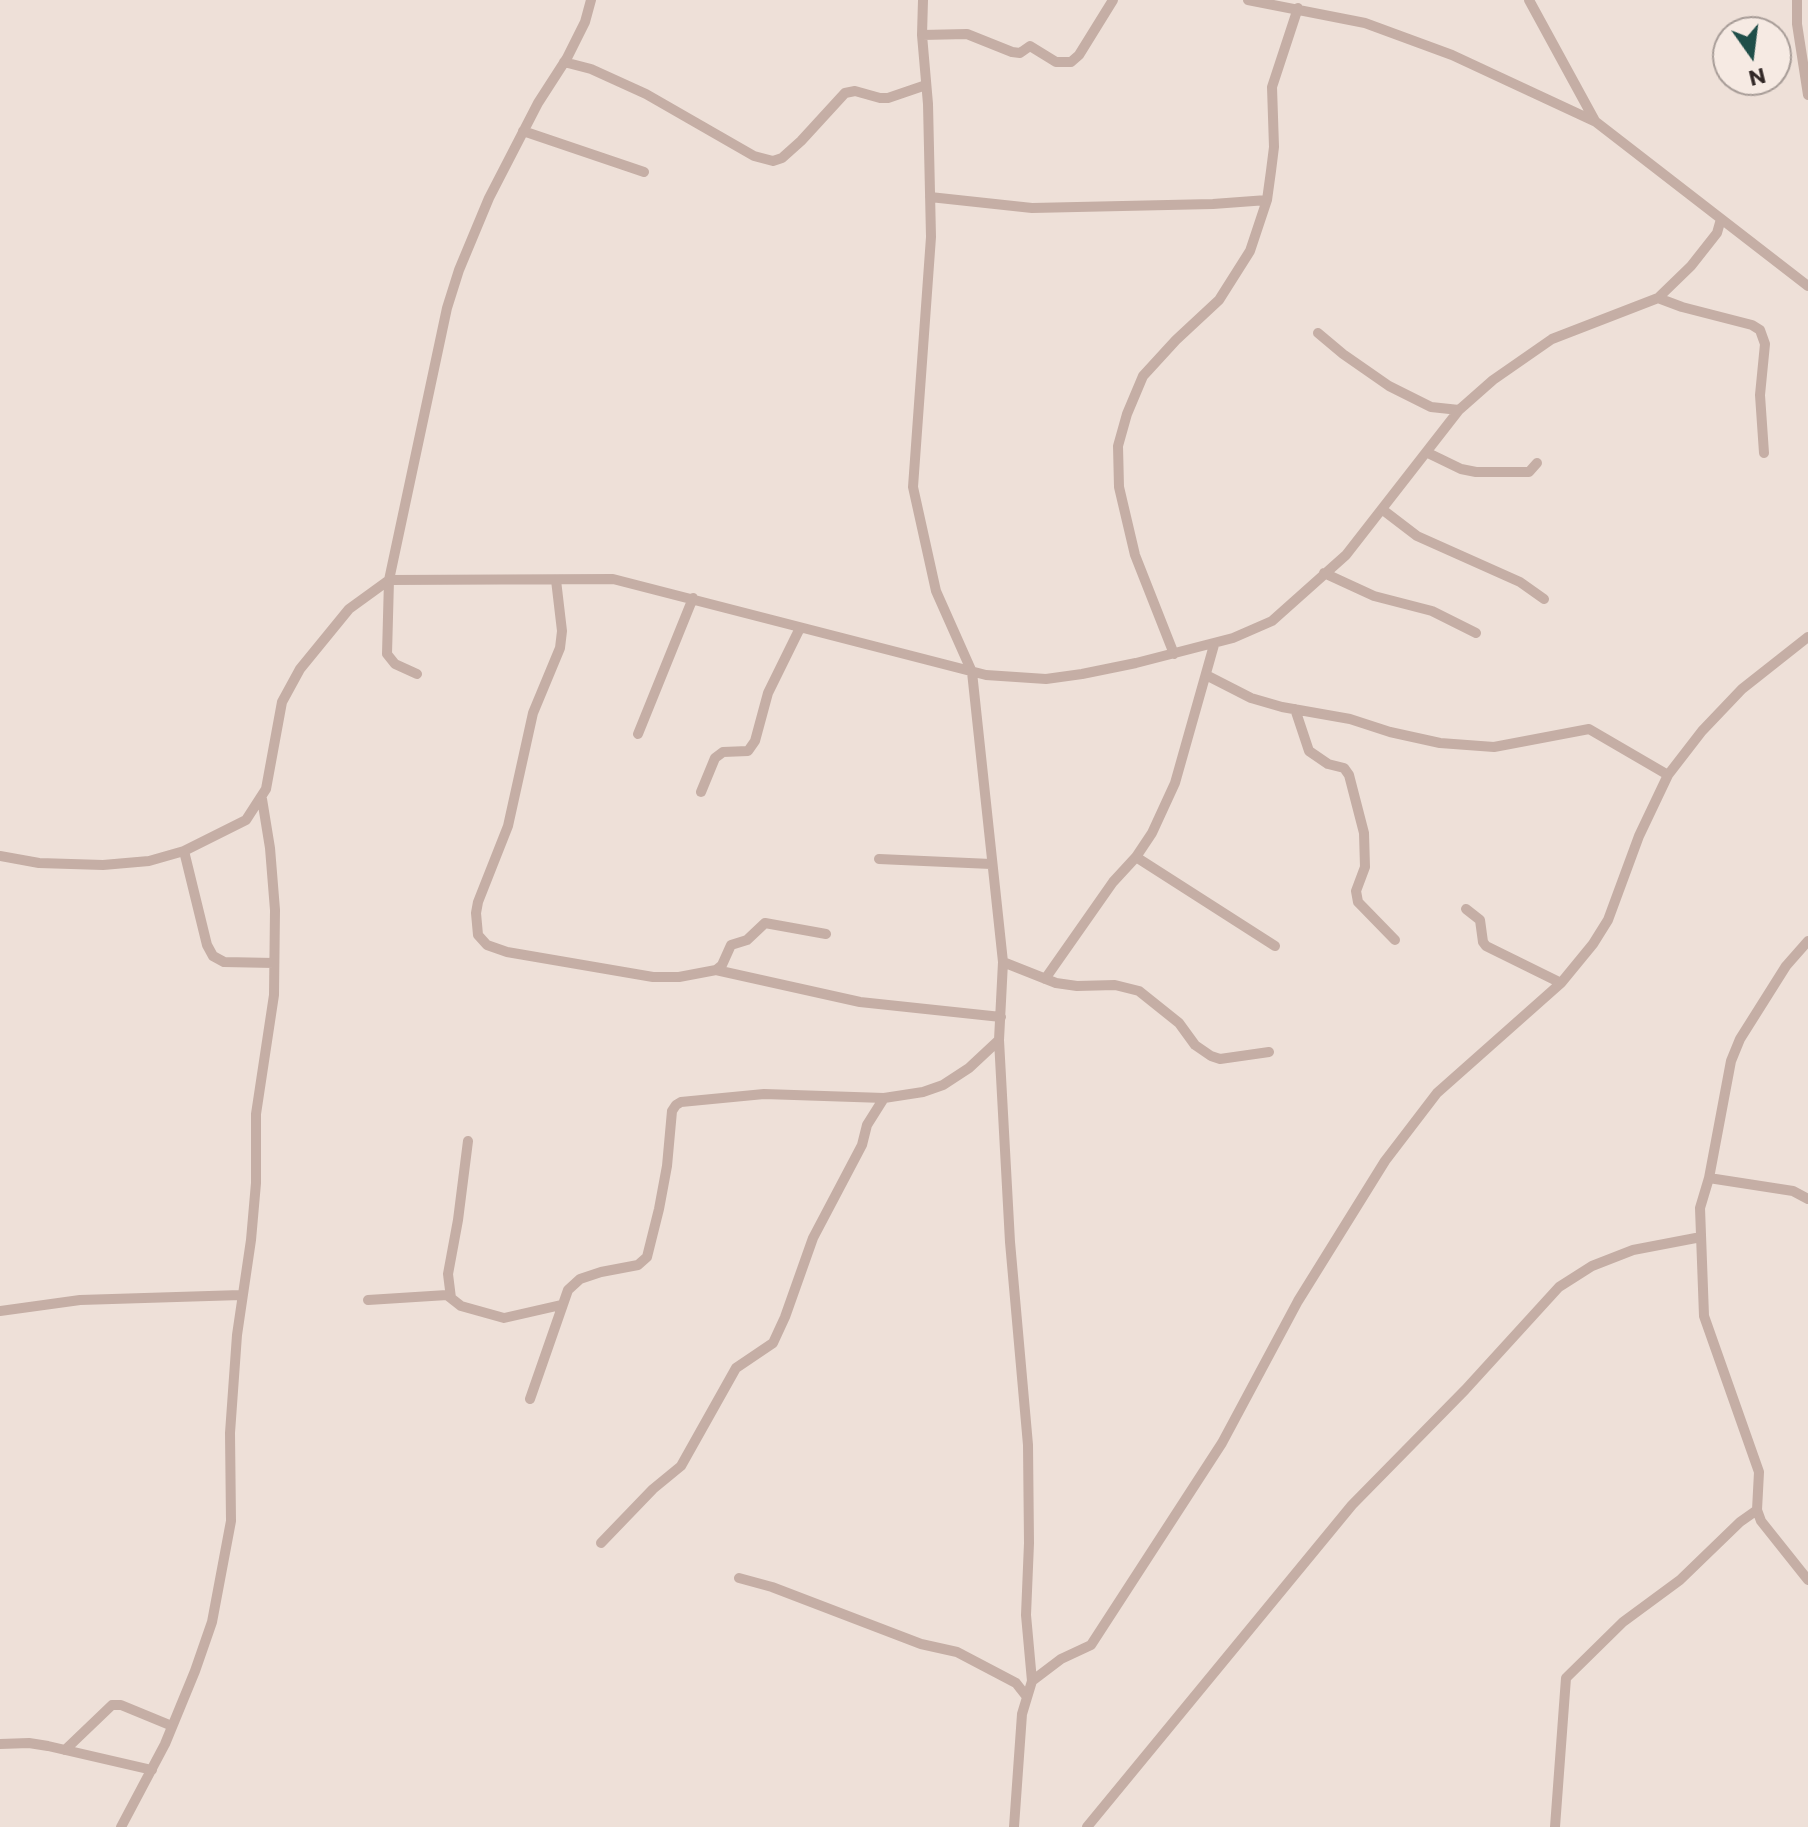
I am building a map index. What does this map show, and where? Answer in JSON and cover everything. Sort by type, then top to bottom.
[{"type":"street","points":[[417,674],[395,664],[387,654],[389,580],[451,296],[478,223],[523,131],[585,22],[591,0]]},
{"type":"street","points":[[923,0],[931,237],[913,487],[936,591],[972,672],[1003,962],[999,1040],[1010,1242],[1028,1445],[1026,1615],[1032,1681],[1022,1714],[1014,1827]]},
{"type":"street","points":[[922,35],[967,34],[1012,52],[1020,53],[1030,46],[1056,62],[1071,62],[1079,55],[1113,0]]},
{"type":"street","points":[[1248,0],[1365,23],[1452,55],[1596,122],[1808,286]]},
{"type":"street","points":[[1529,0],[1596,122]]},
{"type":"street","points":[[1797,0],[1797,24],[1808,95]]},
{"type":"street","points":[[1174,654],[1135,555],[1119,487],[1118,446],[1143,376],[1176,340],[1201,320],[1227,289],[1250,251],[1267,200],[1274,147],[1272,87],[1298,8]]},
{"type":"street","points":[[564,62],[591,69],[646,94],[754,156],[773,161],[782,158],[801,141],[845,93],[855,91],[888,98],[926,85]]},
{"type":"street","points":[[523,131],[644,172]]},
{"type":"street","points":[[930,197],[1032,208],[1267,200]]},
{"type":"street","points":[[0,856],[39,863],[103,865],[149,861],[184,851],[246,820],[266,789],[282,702],[300,669],[349,609],[389,580],[613,579],[972,672],[1046,679],[1214,645],[1272,621],[1346,555],[1459,410],[1493,380],[1552,339],[1658,298],[1691,266],[1717,233],[1721,219]]},
{"type":"street","points":[[1658,298],[1760,330],[1765,344],[1760,395],[1764,453]]},
{"type":"street","points":[[1318,333],[1389,386],[1431,407],[1459,410]]},
{"type":"street","points":[[1428,453],[1461,469],[1476,472],[1529,472],[1537,463]]},
{"type":"street","points":[[1383,510],[1417,536],[1520,582],[1544,599]]},
{"type":"street","points":[[1324,573],[1374,596],[1432,611],[1476,633]]},
{"type":"street","points":[[556,580],[562,631],[560,648],[533,713],[508,826],[478,902],[478,935],[487,945],[507,952],[616,972],[679,977],[716,970],[860,1002],[1001,1017]]},
{"type":"street","points":[[638,734],[693,598]]},
{"type":"street","points":[[701,792],[715,758],[723,752],[748,751],[755,741],[768,693],[800,628]]},
{"type":"street","points":[[1032,1681],[1061,1659],[1091,1645],[1222,1443],[1298,1301],[1385,1161],[1437,1093],[1561,983],[1593,944],[1608,920],[1639,836],[1668,775],[1702,731],[1742,689],[1808,637]]},
{"type":"street","points":[[1045,979],[1113,882],[1136,857],[1152,833],[1175,783],[1214,645]]},
{"type":"street","points":[[1206,675],[1251,698],[1350,719],[1440,743],[1494,747],[1589,729],[1668,775]]},
{"type":"street","points":[[1295,709],[1309,751],[1328,764],[1344,768],[1349,775],[1364,833],[1365,867],[1356,891],[1358,902],[1395,940]]},
{"type":"street","points":[[121,1827],[172,1726],[212,1622],[231,1521],[230,1433],[241,1295],[251,1240],[256,1183],[256,1114],[270,1033],[274,963],[275,910],[262,799]]},
{"type":"street","points":[[184,851],[207,945],[213,956],[224,962],[274,963]]},
{"type":"street","points":[[1136,857],[1275,946]]},
{"type":"street","points":[[879,859],[991,864]]},
{"type":"street","points":[[1466,909],[1480,920],[1486,946],[1561,983]]},
{"type":"street","points":[[716,970],[722,965],[731,945],[747,940],[765,923],[826,934]]},
{"type":"street","points":[[1808,941],[1786,966],[1740,1039],[1731,1061],[1709,1178],[1700,1208],[1704,1316],[1759,1472],[1757,1510],[1761,1521],[1808,1580]]},
{"type":"street","points":[[1003,962],[1045,979],[1077,986],[1115,985],[1139,991],[1179,1023],[1195,1045],[1211,1056],[1220,1059],[1269,1052]]},
{"type":"street","points":[[530,1399],[568,1290],[580,1279],[638,1265],[647,1257],[667,1166],[672,1111],[681,1102],[764,1094],[884,1098],[923,1092],[943,1085],[969,1068],[999,1040]]},
{"type":"street","points":[[601,1543],[653,1489],[681,1466],[736,1368],[773,1343],[813,1238],[862,1145],[867,1125],[884,1098]]},
{"type":"street","points":[[451,1298],[448,1274],[468,1141]]},
{"type":"street","points":[[1709,1178],[1793,1191],[1808,1199]]},
{"type":"street","points":[[1087,1827],[1352,1505],[1465,1390],[1559,1287],[1592,1266],[1633,1250],[1701,1237]]},
{"type":"street","points":[[0,1311],[80,1300],[241,1295]]},
{"type":"street","points":[[368,1300],[447,1295],[461,1306],[504,1318],[561,1305]]},
{"type":"street","points":[[1570,1827],[1555,1826],[1566,1678],[1623,1622],[1680,1580],[1740,1522],[1757,1510]]},
{"type":"street","points":[[739,1578],[772,1587],[921,1644],[957,1652],[1016,1683],[1027,1697]]},
{"type":"street","points":[[65,1750],[112,1705],[121,1705],[172,1726]]},
{"type":"street","points":[[0,1744],[29,1743],[152,1770]]}]
